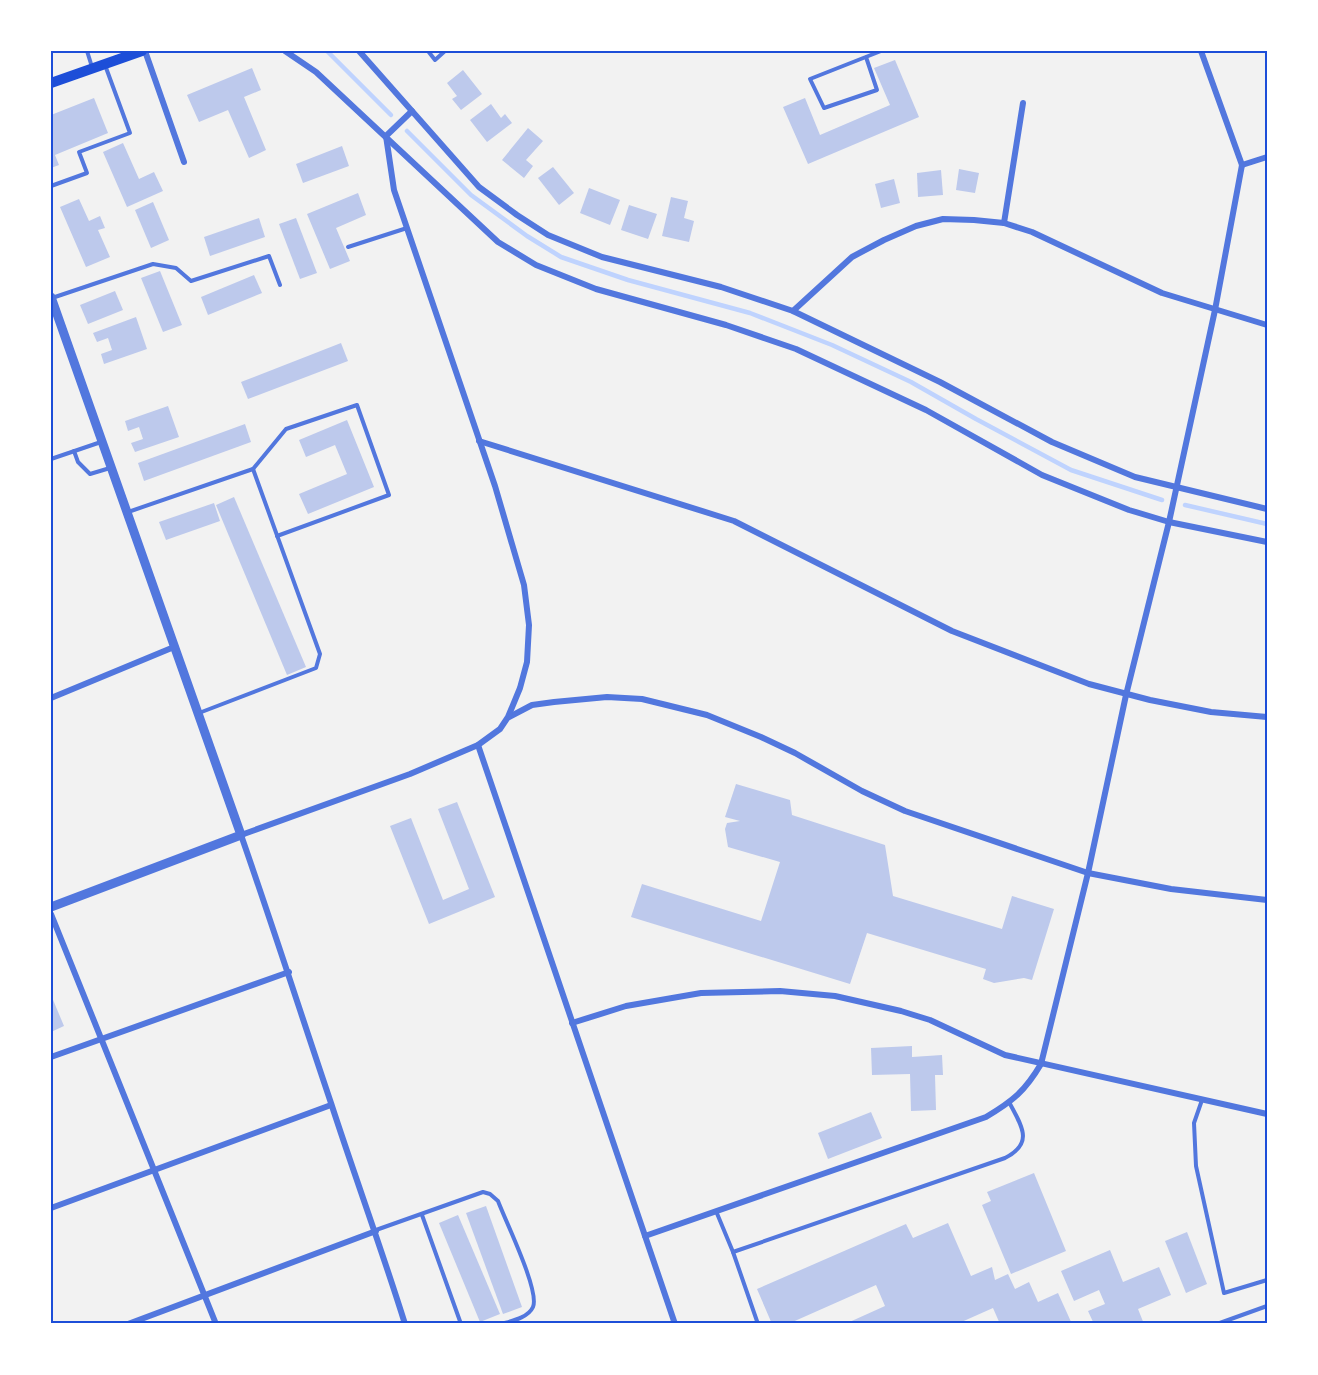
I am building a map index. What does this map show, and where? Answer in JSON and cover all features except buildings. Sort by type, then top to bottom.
[{"type":"main road","points":[[51,83],[105,65],[118,55],[143,51]]},
{"type":"street","points":[[143,51],[184,162]]},
{"type":"street","points":[[285,51],[316,72],[498,242],[536,265],[596,289],[726,325],[796,349],[926,410],[1042,475],[1130,510],[1169,522],[1267,542]]},
{"type":"street","points":[[359,51],[479,187],[548,235],[602,258],[721,287],[793,312],[940,382],[1052,442],[1135,477],[1267,509]]},
{"type":"street","points":[[645,1236],[986,1117],[1029,1085],[1041,1064],[1088,873],[1126,695],[1177,488],[1215,310],[1242,165],[1201,51]]},
{"type":"street","points":[[1004,224],[1023,103]]},
{"type":"street","points":[[386,136],[412,111]]},
{"type":"street","points":[[51,907],[410,774],[478,745],[500,729],[508,717],[520,688],[526,662],[529,625],[524,585],[495,486],[394,190],[386,136]]},
{"type":"street","points":[[1242,165],[1267,157]]},
{"type":"street","points":[[793,312],[852,257],[916,226],[943,219],[1004,224],[1032,232],[1162,293],[1267,326]]},
{"type":"street","points":[[51,298],[289,972],[405,1324]]},
{"type":"street","points":[[479,441],[734,521],[952,631],[1078,680],[1126,695],[1211,712],[1267,717]]},
{"type":"street","points":[[51,698],[174,647]]},
{"type":"street","points":[[508,717],[532,705],[607,698],[642,699],[707,715],[795,753],[862,791],[905,811],[1088,873],[1171,889],[1267,900]]},
{"type":"street","points":[[478,745],[675,1324]]},
{"type":"street","points":[[51,914],[216,1324]]},
{"type":"street","points":[[51,1057],[289,972]]},
{"type":"street","points":[[572,1023],[626,1006],[701,993],[780,991],[835,996],[930,1020],[991,1050],[1041,1064],[1267,1114]]},
{"type":"street","points":[[51,1208],[331,1105]]},
{"type":"street","points":[[128,1324],[376,1231]]},
{"type":"lane","points":[[87,51],[92,69]]},
{"type":"lane","points":[[428,51],[435,60],[445,51]]},
{"type":"lane","points":[[866,57],[877,90],[824,108],[810,79],[881,51]]},
{"type":"lane","points":[[51,186],[87,173],[79,152],[130,133],[105,65]]},
{"type":"lane","points":[[348,247],[407,227]]},
{"type":"lane","points":[[51,298],[153,264],[176,268],[191,280],[269,256],[280,285]]},
{"type":"lane","points":[[127,513],[253,469],[286,429],[357,405],[389,495],[277,536]]},
{"type":"lane","points":[[51,459],[102,442]]},
{"type":"lane","points":[[74,451],[78,462],[90,474],[111,468]]},
{"type":"lane","points":[[198,714],[316,668],[320,654],[253,469]]},
{"type":"lane","points":[[1202,1100],[1194,1123],[1196,1166],[1224,1293],[1267,1280]]},
{"type":"lane","points":[[733,1252],[1017,1152],[1023,1141],[1023,1128],[1009,1101]]},
{"type":"lane","points":[[376,1231],[483,1192],[490,1194],[498,1201],[531,1282],[535,1298],[532,1309],[523,1317],[501,1324]]},
{"type":"lane","points":[[716,1211],[758,1324]]},
{"type":"lane","points":[[422,1215],[461,1324]]},
{"type":"lane","points":[[1217,1324],[1267,1306]]},
{"type":"waterway","points":[[327,51],[391,115]]},
{"type":"waterway","points":[[407,131],[471,195],[527,236],[561,257],[628,280],[750,313],[832,345],[911,382],[1071,470],[1162,500]]},
{"type":"waterway","points":[[1185,505],[1267,524]]}]
